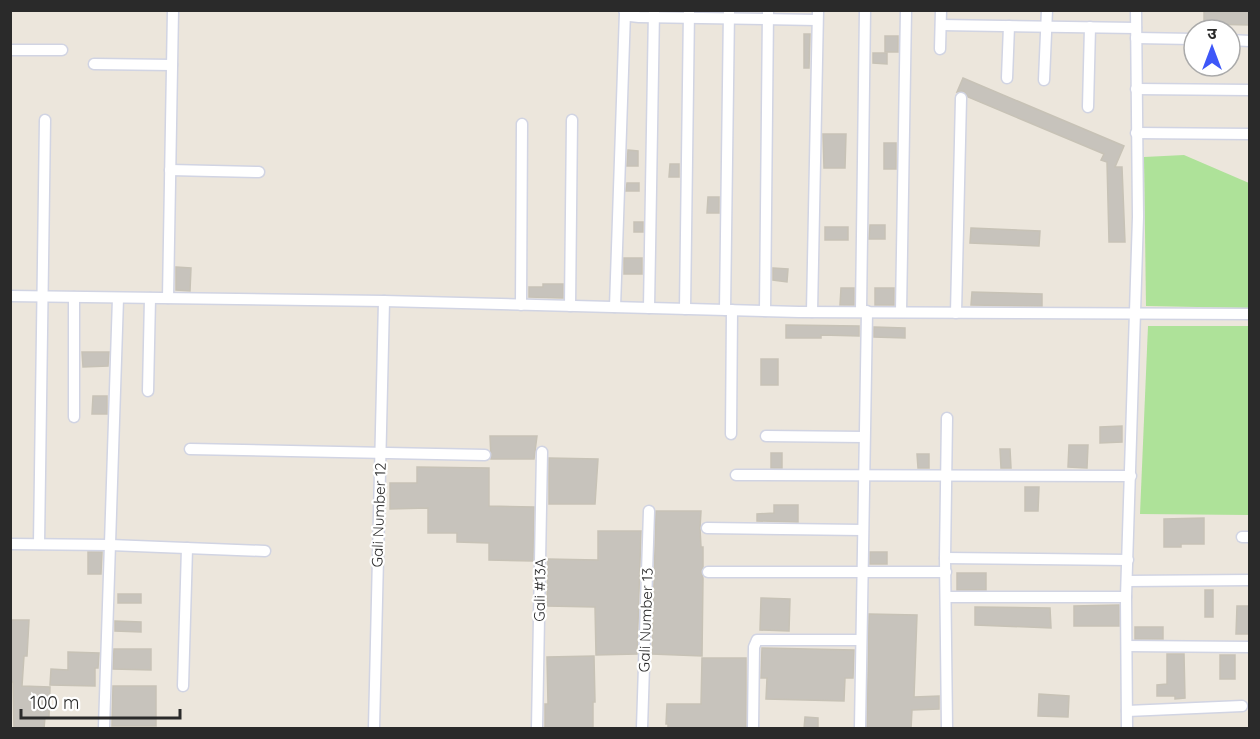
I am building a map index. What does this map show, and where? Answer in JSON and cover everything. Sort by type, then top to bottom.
[{"type":"street","points":[[168,298],[173,10]]},
{"type":"street","points":[[860,729],[866,10]]},
{"type":"street","points":[[901,312],[906,10]]},
{"type":"street","points":[[940,49],[941,10]]},
{"type":"street","points":[[1044,80],[1047,10]]},
{"type":"street","points":[[1127,729],[1126,597],[1138,217],[1136,10]]},
{"type":"street","points":[[625,11],[630,16],[654,14],[817,15],[812,312]]},
{"type":"street","points":[[615,307],[625,11]]},
{"type":"street","points":[[649,308],[654,14]]},
{"type":"street","points":[[685,309],[689,14]]},
{"type":"street","points":[[729,14],[731,434]]},
{"type":"street","points":[[765,311],[768,15]]},
{"type":"street","points":[[941,25],[1090,27],[1182,38]]},
{"type":"street","points":[[1007,78],[1009,26]]},
{"type":"street","points":[[1088,107],[1090,27]]},
{"type":"street","points":[[10,50],[62,50]]},
{"type":"street","points":[[94,64],[172,65]]},
{"type":"street","points":[[1136,89],[1250,90]]},
{"type":"street","points":[[956,313],[961,98]]},
{"type":"street","points":[[39,544],[45,120]]},
{"type":"street","points":[[570,306],[572,120]]},
{"type":"street","points":[[521,305],[522,124]]},
{"type":"street","points":[[1137,133],[1250,134]]},
{"type":"street","points":[[170,170],[260,172]]},
{"type":"street","points":[[10,296],[384,301],[812,312],[1250,314]]},
{"type":"street","points":[[74,297],[74,417]]},
{"type":"street","points":[[104,729],[118,298]]},
{"type":"street","points":[[148,392],[150,298]]},
{"type":"street","name":"Gali Number 12","points":[[374,729],[384,301]]},
{"type":"street","points":[[947,418],[945,558],[947,729]]},
{"type":"street","points":[[766,436],[864,437]]},
{"type":"street","points":[[190,450],[485,455]]},
{"type":"street","name":"Gali #13A","points":[[537,729],[542,453]]},
{"type":"street","points":[[736,475],[1131,476]]},
{"type":"street","name":"Gali Number 13","points":[[642,729],[649,511]]},
{"type":"street","points":[[707,528],[862,530]]},
{"type":"street","points":[[10,544],[265,551]]},
{"type":"street","points":[[183,686],[187,548]]},
{"type":"street","points":[[945,558],[1128,560]]},
{"type":"street","points":[[708,572],[946,572]]},
{"type":"street","points":[[1128,581],[1250,580]]},
{"type":"street","points":[[946,597],[1126,597]]},
{"type":"street","points":[[753,729],[754,647],[757,640],[861,640]]},
{"type":"street","points":[[1127,646],[1250,647]]},
{"type":"street","points":[[1127,711],[1242,706]]},
{"type":"green space","points":[[1184,155],[1249,183],[1249,308],[1146,306],[1144,157]]},
{"type":"green space","points":[[1148,326],[1249,326],[1249,515],[1140,514]]},
{"type":"building","points":[[1204,10],[1250,10],[1250,25],[1242,25],[1242,18],[1204,18]]},
{"type":"building","points":[[804,34],[810,34],[809,68],[804,68]]},
{"type":"building","points":[[885,36],[898,36],[898,52],[885,52]]},
{"type":"building","points":[[873,53],[887,53],[887,64],[873,63]]},
{"type":"building","points":[[963,78],[1124,146],[1115,167],[1122,167],[1125,242],[1109,242],[1107,162],[1101,160],[1104,154],[968,97],[964,91],[957,92]]},
{"type":"building","points":[[823,134],[846,134],[845,168],[824,168]]},
{"type":"building","points":[[884,143],[896,143],[896,169],[884,169]]},
{"type":"building","points":[[628,150],[638,151],[638,166],[627,166]]},
{"type":"building","points":[[670,164],[679,164],[679,177],[669,177]]},
{"type":"building","points":[[627,183],[639,183],[639,191],[626,191]]},
{"type":"building","points":[[708,197],[719,197],[719,213],[707,213]]},
{"type":"building","points":[[634,222],[643,222],[643,232],[634,232]]},
{"type":"building","points":[[870,225],[885,225],[885,239],[869,239]]},
{"type":"building","points":[[825,227],[848,227],[848,240],[825,240]]},
{"type":"building","points":[[971,228],[1040,231],[1039,246],[970,243]]},
{"type":"building","points":[[624,258],[642,258],[642,274],[624,274]]},
{"type":"building","points":[[176,267],[191,268],[190,291],[176,290]]},
{"type":"building","points":[[773,268],[788,269],[787,282],[773,280]]},
{"type":"building","points":[[543,284],[563,284],[563,298],[529,297],[529,287],[543,287]]},
{"type":"building","points":[[841,288],[854,288],[854,305],[840,305]]},
{"type":"building","points":[[875,288],[894,288],[894,305],[875,305]]},
{"type":"building","points":[[972,292],[1042,294],[1042,306],[971,305]]},
{"type":"building","points":[[786,325],[859,326],[859,336],[821,335],[821,338],[786,338]]},
{"type":"building","points":[[874,327],[905,328],[905,338],[874,337]]},
{"type":"building","points":[[82,352],[109,352],[108,366],[83,367]]},
{"type":"building","points":[[761,359],[778,359],[778,385],[761,385]]},
{"type":"building","points":[[93,396],[107,396],[107,414],[92,414]]},
{"type":"building","points":[[1122,426],[1122,442],[1100,443],[1100,427]]},
{"type":"building","points":[[490,436],[537,436],[534,459],[491,459]]},
{"type":"building","points":[[1069,445],[1088,445],[1087,468],[1068,467]]},
{"type":"building","points":[[1000,449],[1010,449],[1011,468],[1001,468]]},
{"type":"building","points":[[771,453],[782,453],[782,468],[771,468]]},
{"type":"building","points":[[917,454],[929,454],[929,468],[918,468]]},
{"type":"building","points":[[549,458],[598,459],[595,504],[549,504]]},
{"type":"building","points":[[417,467],[489,468],[489,506],[534,507],[533,561],[489,560],[489,543],[457,542],[457,533],[428,533],[428,508],[390,509],[390,483],[417,483]]},
{"type":"building","points":[[1025,487],[1039,487],[1038,511],[1025,511]]},
{"type":"building","points":[[774,505],[798,505],[798,522],[757,521],[757,514],[774,513]]},
{"type":"building","points":[[656,511],[701,511],[702,656],[652,654]]},
{"type":"building","points":[[1204,518],[1204,544],[1164,547],[1164,519]]},
{"type":"building","points":[[598,531],[641,531],[637,654],[596,655],[595,607],[547,606],[548,559],[598,560]]},
{"type":"building","points":[[88,552],[102,552],[101,574],[88,574]]},
{"type":"building","points":[[870,552],[887,552],[887,564],[870,564]]},
{"type":"building","points":[[957,573],[986,573],[986,590],[957,590]]},
{"type":"building","points":[[1205,590],[1213,590],[1213,617],[1205,617]]},
{"type":"building","points":[[118,594],[141,594],[141,603],[118,603]]},
{"type":"building","points":[[761,598],[790,599],[789,631],[760,630]]},
{"type":"building","points":[[1119,605],[1119,626],[1074,626],[1074,606]]},
{"type":"building","points":[[1237,606],[1250,606],[1250,634],[1236,634]]},
{"type":"building","points":[[975,607],[1050,608],[1051,628],[975,625]]},
{"type":"building","points":[[869,614],[917,615],[914,697],[939,696],[939,709],[912,710],[911,729],[867,729]]},
{"type":"building","points":[[10,620],[29,620],[27,656],[24,656],[22,686],[50,687],[49,717],[45,717],[44,729],[14,729],[13,682],[10,682]]},
{"type":"building","points":[[115,621],[141,622],[141,632],[115,631]]},
{"type":"building","points":[[1135,627],[1163,627],[1163,639],[1135,639]]},
{"type":"building","points":[[762,648],[854,650],[853,678],[845,678],[844,701],[766,699],[767,678],[761,678]]},
{"type":"building","points":[[114,649],[151,649],[151,670],[113,669]]},
{"type":"building","points":[[68,652],[99,653],[98,668],[95,668],[95,686],[50,685],[51,669],[68,670]]},
{"type":"building","points":[[1167,654],[1184,654],[1185,698],[1157,696],[1157,685],[1167,684]]},
{"type":"building","points":[[1220,655],[1235,655],[1235,679],[1220,679]]},
{"type":"building","points":[[594,656],[593,729],[545,729],[545,704],[548,704],[547,657]]},
{"type":"building","points":[[702,658],[746,658],[746,728],[668,729],[667,704],[701,704]]},
{"type":"building","points":[[113,686],[156,686],[156,726],[112,726]]},
{"type":"building","points":[[1039,694],[1069,696],[1068,717],[1038,716]]},
{"type":"building","points":[[805,717],[818,718],[818,729],[804,729]]}]
